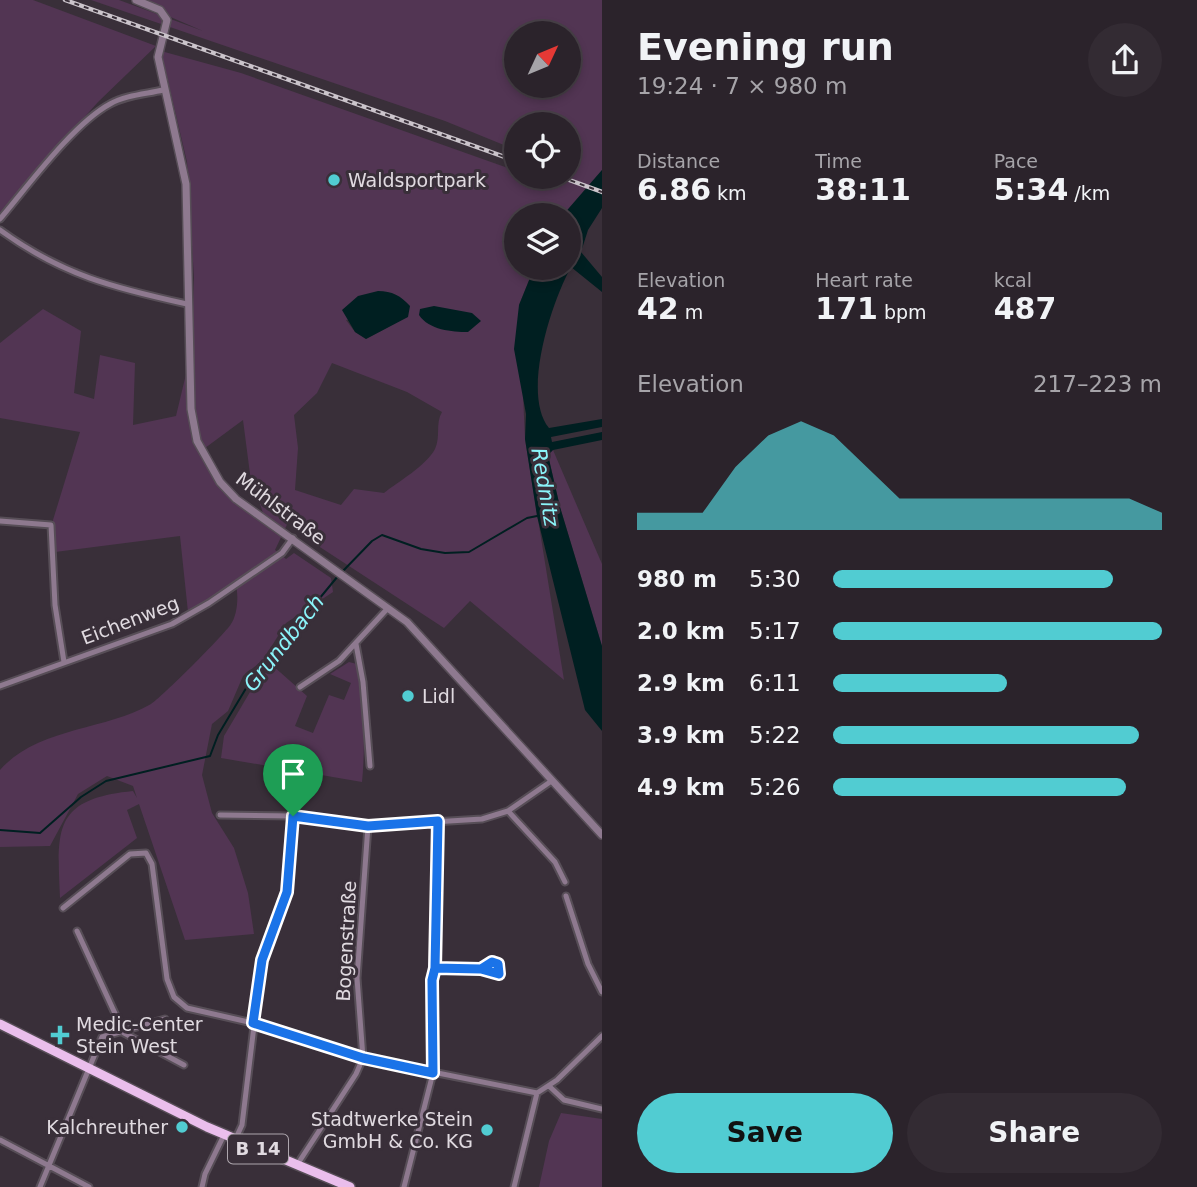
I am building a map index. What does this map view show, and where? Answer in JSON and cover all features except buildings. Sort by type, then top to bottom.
[{"type":"main road","name":"B 14","points":[[0,1024],[224,1135],[297,1165],[334,1184],[350,1187]]},
{"type":"street","name":"Mühlstraße","points":[[136,0],[160,10],[166,17],[167,25],[158,57],[163,90],[180,150],[186,184],[191,409],[197,441],[220,482],[236,499],[388,607],[432,647],[550,782],[602,835]]},
{"type":"street","points":[[0,219],[57,153],[101,110],[122,99],[163,90]]},
{"type":"street","points":[[0,229],[71,272],[108,287],[187,304]]},
{"type":"street","points":[[0,521],[51,525],[55,605],[64,662]]},
{"type":"street","name":"Eichenweg","points":[[0,687],[188,616],[282,553],[293,538]]},
{"type":"street","points":[[300,687],[339,661],[388,607]]},
{"type":"street","points":[[356,644],[366,705],[370,766]]},
{"type":"street","points":[[220,815],[293,816],[368,826],[482,819],[508,811],[550,782]]},
{"type":"street","points":[[508,811],[555,862],[565,881]]},
{"type":"street","points":[[235,1140],[242,1125],[262,960],[287,892],[293,816]]},
{"type":"street","points":[[404,1187],[433,1073],[432,980],[435,968],[438,821]]},
{"type":"street","name":"Bogenstraße","points":[[363,1058],[357,978],[368,826]]},
{"type":"street","points":[[63,908],[130,854],[146,853],[152,864],[167,979],[174,997],[187,1008],[253,1023],[363,1058],[537,1093],[550,1086],[602,1036]]},
{"type":"street","points":[[566,897],[588,964],[602,992]]},
{"type":"street","points":[[77,931],[122,1029],[134,1040],[184,1065]]},
{"type":"street","points":[[435,968],[481,969]]},
{"type":"street","points":[[40,1187],[102,1037],[122,1029],[165,1019]]},
{"type":"street","points":[[297,1165],[356,1074],[363,1058]]},
{"type":"street","points":[[550,1086],[564,1100],[602,1109]]},
{"type":"street","points":[[514,1187],[537,1093]]},
{"type":"street","points":[[202,1187],[205,1174],[224,1135]]},
{"type":"street","points":[[0,1140],[89,1187]]},
{"type":"shaded area","points":[[0,0],[33,0],[156,46],[98,102],[0,212]]},
{"type":"shaded area","points":[[91,0],[119,0],[203,31],[131,0],[602,0],[602,170],[573,203],[504,203],[504,280],[529,280],[519,305],[525,439],[564,680],[470,601],[444,628],[303,536],[291,516],[275,550],[286,559],[294,553],[331,578],[333,592],[286,623],[263,660],[243,676],[228,711],[212,724],[202,775],[212,813],[234,848],[248,893],[254,934],[185,940],[139,804],[127,810],[137,838],[60,898],[59,853],[65,822],[74,810],[87,801],[133,791],[137,798],[133,786],[107,776],[78,794],[50,846],[0,847],[0,770],[15,756],[33,745],[113,720],[151,704],[217,640],[231,624],[236,609],[235,582],[188,612],[180,536],[55,552],[53,520],[80,432],[0,418],[0,343],[43,309],[81,331],[74,393],[94,399],[100,355],[135,363],[133,425],[176,416],[192,349],[194,278],[187,162],[161,51],[241,73],[504,167],[504,189],[581,189],[581,112],[504,112],[504,145],[445,121]],"holes":[[[408,316],[366,339],[355,332],[346,320]],[[332,363],[407,392],[442,412],[435,449],[419,467],[384,493],[354,489],[341,505],[295,490],[298,448],[294,415],[317,393]],[[243,420],[250,474],[263,513],[236,497],[201,451]]]},
{"type":"shaded area","points":[[553,450],[602,564],[602,646],[560,507],[548,455]]},
{"type":"shaded area","points":[[349,662],[357,664],[361,694],[364,737],[362,782],[221,758],[224,736],[250,692],[272,665],[307,696],[295,726],[313,733],[329,695],[344,700],[351,683],[330,674]]},
{"type":"shaded area","points":[[561,1113],[602,1119],[602,1187],[539,1187],[549,1141]]},
{"type":"water","points":[[602,170],[602,208],[588,230],[581,252],[581,203],[573,203]]},
{"type":"water","points":[[581,252],[602,277],[602,292],[581,275]]},
{"type":"water","name":"Rednitz","points":[[529,280],[564,280],[542,348],[538,393],[541,413],[549,428],[602,419],[602,427],[551,437],[552,442],[602,432],[602,440],[553,450],[548,455],[560,507],[602,646],[602,731],[585,710],[537,516],[525,439],[526,414],[514,349],[519,305]]},
{"type":"water","points":[[378,291],[392,293],[403,299],[410,306],[408,317],[366,339],[355,332],[342,310],[358,296]]},
{"type":"water","points":[[434,306],[472,313],[481,321],[468,332],[441,329],[429,324],[419,315],[420,309]]},
{"type":"waterway","name":"Grundbach","points":[[342,572],[372,541],[382,535],[421,549],[445,553],[469,552],[527,518],[537,516]]},
{"type":"waterway","name":"Grundbach","points":[[0,830],[40,833],[81,797],[106,781],[210,756],[218,735],[248,685],[338,576]]},
{"type":"railway","points":[[65,0],[504,157]]},
{"type":"railway","points":[[581,184],[602,192]]},
{"type":"place","name":"Waldsportpark","points":[[334,180]]},
{"type":"place","name":"Lidl","points":[[408,696]]},
{"type":"place","name":"Medic-Center Stein West","points":[[60,1035]]},
{"type":"place","name":"Kalchreuther","points":[[182,1127]]},
{"type":"place","name":"Stadtwerke Stein GmbH & Co. KG","points":[[487,1130]]},
{"type":"route","points":[[293,816],[287,892],[262,960],[253,1023],[363,1058],[433,1073],[432,980],[435,968],[481,969],[492,962],[498,964],[499,974],[481,969],[435,968],[438,821],[368,826],[293,816]]}]
